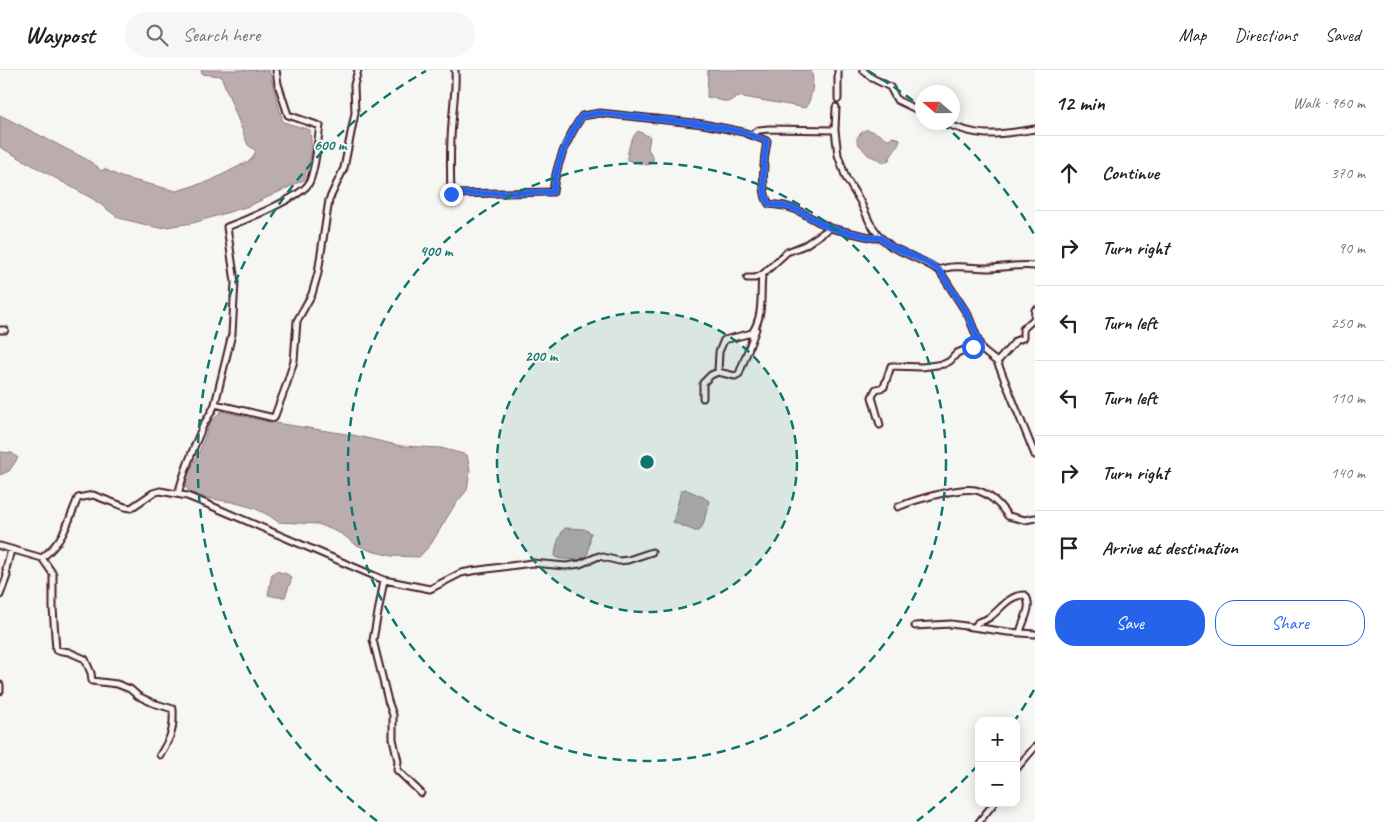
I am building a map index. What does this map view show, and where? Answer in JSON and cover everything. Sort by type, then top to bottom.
[{"type":"street","points":[[178,494],[181,480],[203,425],[215,404],[232,334],[235,282],[227,227],[249,219],[294,196],[308,185],[313,168],[320,126],[288,115],[278,84],[276,70]]},
{"type":"street","points":[[215,404],[274,418],[294,361],[297,321],[312,294],[318,274],[329,200],[344,168],[355,113],[354,86],[358,70]]},
{"type":"street","points":[[455,70],[456,86],[453,113],[451,194],[553,192],[561,154],[572,131],[582,116],[600,113],[703,124],[752,134],[767,141],[764,155],[765,199],[769,204],[797,210],[830,228],[874,238],[880,237]]},
{"type":"street","points":[[838,70],[838,99]]},
{"type":"street","points":[[862,70],[872,78],[890,87],[897,100],[915,109]]},
{"type":"street","points":[[836,107],[835,130],[838,155],[846,178],[860,201],[870,223],[880,237],[892,247],[922,260],[939,270],[968,315],[982,350],[997,362],[1035,455]]},
{"type":"street","points":[[752,134],[759,130],[769,129],[835,130]]},
{"type":"street","points":[[960,129],[995,136],[1035,129]]},
{"type":"street","points":[[747,278],[756,278],[762,275],[787,252],[805,246],[830,228]]},
{"type":"street","points":[[939,270],[952,267],[1035,266]]},
{"type":"street","points":[[703,398],[703,383],[711,375],[718,372],[735,376],[739,374],[761,308],[762,275]]},
{"type":"street","points":[[997,362],[1014,343],[1014,340],[1023,338],[1023,329],[1034,319],[1035,310]]},
{"type":"street","points":[[718,372],[719,352],[724,340],[752,333],[757,324]]},
{"type":"street","points":[[880,424],[872,397],[876,388],[884,387],[891,366],[922,367],[944,364],[950,361],[957,353],[980,344]]},
{"type":"street","points":[[898,507],[916,499],[978,490],[994,500],[1003,508],[1008,516],[1025,520],[1035,518]]},
{"type":"street","points":[[42,558],[55,547],[64,532],[78,498],[93,495],[131,508],[153,493],[160,491],[186,496],[233,514],[268,531],[384,580],[430,589],[461,573],[472,571],[532,563],[566,566],[580,564],[599,556],[620,561],[652,552]]},
{"type":"street","points":[[0,546],[42,558],[53,574],[52,608],[56,650],[69,652],[85,659],[92,681],[117,684],[130,689],[138,696],[153,703],[174,709],[174,726],[169,740],[160,755]]},
{"type":"street","points":[[0,596],[7,576],[6,569],[11,550]]},
{"type":"street","points":[[384,580],[373,640],[393,715],[393,739],[398,761],[397,770],[421,793]]},
{"type":"street","points":[[975,627],[978,622],[991,618],[1012,597],[1025,595],[1028,598],[1028,605],[1020,633]]},
{"type":"street","points":[[915,626],[951,624],[1035,634]]},
{"type":"street","points":[[0,685],[0,691]]},
{"type":"street","points":[[1020,764],[1035,747]]},
{"type":"street","points":[[978,822],[991,807]]},
{"type":"shaded area","points":[[201,70],[269,70],[283,122],[310,130],[312,151],[304,180],[249,206],[193,223],[159,228],[119,218],[93,199],[0,147],[0,115],[86,159],[98,167],[98,169],[103,171],[104,169],[121,177],[176,191],[210,181],[251,160],[256,151],[248,145],[221,76],[202,74]]},
{"type":"shaded area","points":[[708,70],[811,70],[813,84],[810,99],[806,108],[738,96],[728,102],[707,97]]},
{"type":"shaded area","points":[[865,130],[889,139],[893,137],[900,139],[889,160],[883,163],[868,155],[858,144],[857,137]]},
{"type":"shaded area","points":[[638,131],[650,137],[648,149],[653,157],[653,162],[648,165],[627,160],[630,144]]},
{"type":"shaded area","points":[[221,411],[269,422],[353,435],[401,446],[441,448],[467,455],[470,470],[467,490],[454,506],[431,544],[419,557],[392,556],[371,551],[355,544],[342,534],[318,524],[278,522],[254,508],[206,498],[189,492],[186,487],[187,476],[198,455],[210,423]]},
{"type":"shaded area","points":[[0,452],[12,453],[18,458],[9,471],[0,475]]},
{"type":"shaded area","points":[[685,489],[709,501],[703,525],[699,531],[673,522],[681,491]]},
{"type":"shaded area","points":[[565,528],[584,529],[591,533],[588,553],[584,560],[555,557],[558,542]]},
{"type":"shaded area","points":[[276,571],[287,574],[292,578],[285,597],[268,595],[272,574]]},
{"type":"route","points":[[451,194],[553,192],[561,154],[582,116],[600,113],[703,124],[754,135],[767,141],[764,155],[764,170],[765,199],[769,204],[797,210],[830,228],[874,238],[880,237],[892,247],[922,260],[939,270],[968,315],[980,344],[973,347]]}]
